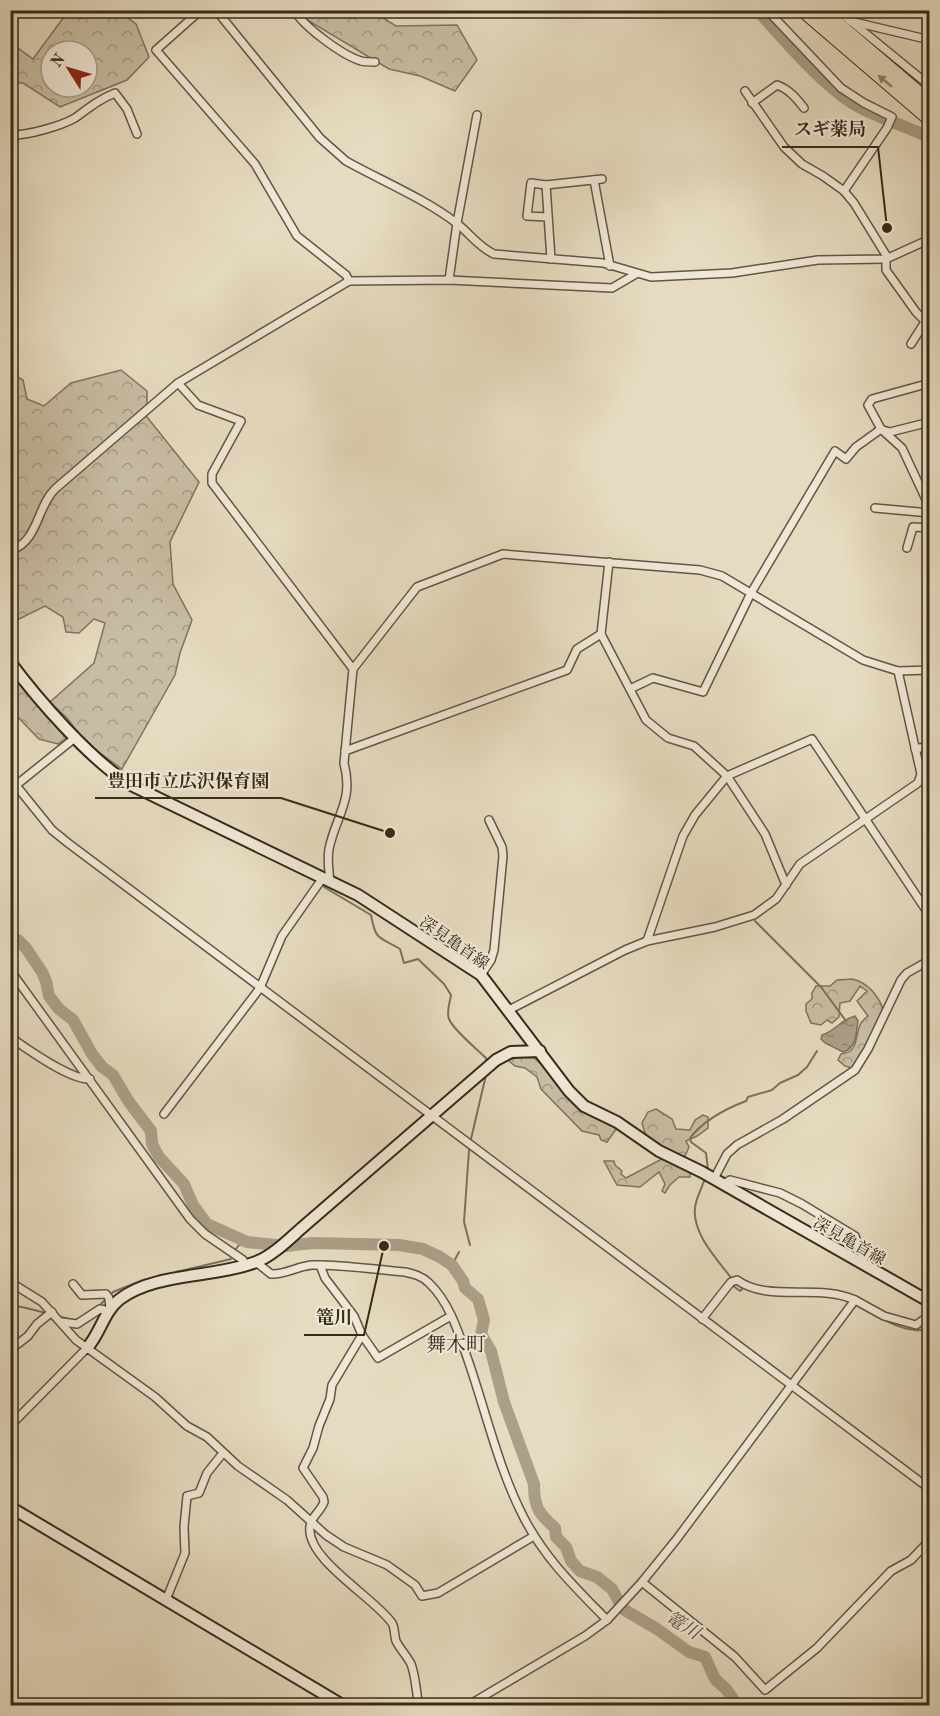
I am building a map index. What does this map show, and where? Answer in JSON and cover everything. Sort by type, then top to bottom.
[{"type":"highway","points":[[803,10],[930,118]]},
{"type":"highway","points":[[821,10],[930,103]]},
{"type":"main road","name":"深見亀首線","points":[[10,662],[33,691],[76,737],[114,774],[129,784],[358,895],[481,975],[569,1091],[584,1106],[624,1126],[659,1151],[719,1182],[930,1302]]},
{"type":"main road","points":[[87,1348],[95,1340],[118,1300],[143,1288],[254,1263],[304,1226],[505,1054],[540,1051]]},
{"type":"main road","points":[[10,1507],[344,1706]]},
{"type":"street","points":[[201,10],[156,50],[255,164],[297,236],[346,275],[349,281]]},
{"type":"street","points":[[216,10],[312,128],[337,154],[457,223],[479,246],[494,254],[610,266],[651,277],[732,273],[818,260],[886,259],[930,239]]},
{"type":"street","points":[[294,10],[304,24],[331,44],[362,61],[375,62]]},
{"type":"street","points":[[767,10],[841,88],[892,117],[844,191]]},
{"type":"street","points":[[837,10],[930,86]]},
{"type":"street","points":[[848,20],[930,40]]},
{"type":"street","points":[[752,103],[777,85],[792,94],[804,108]]},
{"type":"street","points":[[745,91],[772,132],[790,153],[802,164],[844,191],[865,219],[886,255],[886,270],[927,324],[911,344]]},
{"type":"street","points":[[10,135],[19,135],[65,123],[93,103],[116,93],[127,109],[137,134]]},
{"type":"street","points":[[450,280],[457,223],[477,115]]},
{"type":"street","points":[[548,217],[527,216],[531,183],[546,185],[598,180],[610,266]]},
{"type":"street","points":[[546,185],[551,259]]},
{"type":"street","points":[[10,551],[18,548],[31,535],[43,505],[55,489],[178,382],[349,281],[450,280],[612,288],[636,274]]},
{"type":"street","points":[[178,382],[198,405],[241,421],[212,474],[212,483],[352,669]]},
{"type":"street","points":[[874,508],[930,510],[902,448],[881,429],[868,405],[872,399],[930,383]]},
{"type":"street","points":[[881,429],[890,432],[930,422]]},
{"type":"street","points":[[630,689],[654,678],[703,692],[751,593],[835,451],[846,459],[856,447],[881,429]]},
{"type":"street","points":[[907,548],[913,527],[930,528]]},
{"type":"street","points":[[164,1114],[260,988],[282,936],[326,880],[329,849],[348,791],[344,764],[352,669],[417,587],[503,554],[700,570],[722,576],[863,660],[898,671],[930,670]]},
{"type":"street","points":[[609,562],[601,634],[646,720],[668,738],[694,746],[727,776],[765,834],[786,885]]},
{"type":"street","points":[[345,751],[567,670],[577,649],[601,634]]},
{"type":"street","points":[[509,1010],[625,950],[647,942],[715,927],[754,915],[776,898],[800,864],[918,783],[921,774],[898,671]]},
{"type":"street","points":[[14,788],[76,737]]},
{"type":"street","points":[[647,942],[683,836],[695,815],[727,776],[812,739],[930,916]]},
{"type":"street","points":[[915,749],[930,746]]},
{"type":"street","points":[[10,778],[14,788],[52,830],[930,1489]]},
{"type":"street","points":[[481,975],[491,960],[494,950],[503,856],[502,848],[489,820]]},
{"type":"street","points":[[864,1265],[857,1238],[832,1221],[780,1193],[730,1180],[719,1182],[727,1154],[737,1145],[783,1119],[855,1070],[868,1049],[901,980],[907,973],[930,960]]},
{"type":"street","points":[[10,970],[190,1219],[205,1234],[243,1260],[254,1263],[267,1272],[276,1274],[300,1266],[320,1265],[415,1274],[423,1278],[435,1290],[451,1316],[485,1409],[507,1479],[534,1536],[559,1571],[608,1620]]},
{"type":"street","points":[[10,1037],[36,1055],[78,1078],[90,1079]]},
{"type":"street","points":[[320,1265],[325,1278],[354,1316],[362,1335],[378,1358],[451,1316]]},
{"type":"street","points":[[702,1319],[733,1281],[738,1280],[759,1289],[843,1294],[884,1316],[916,1325],[930,1315]]},
{"type":"street","points":[[10,1282],[42,1302],[72,1336],[155,1397],[187,1426],[207,1437],[223,1453],[287,1500],[310,1523],[344,1547],[387,1565],[415,1585],[422,1596],[438,1593],[534,1536]]},
{"type":"street","points":[[62,1322],[77,1324],[100,1309],[110,1311],[109,1298],[102,1294],[82,1295],[73,1284]]},
{"type":"street","points":[[467,1706],[608,1620],[641,1584],[854,1301]]},
{"type":"street","points":[[10,1350],[52,1312]]},
{"type":"street","points":[[362,1335],[332,1385],[330,1400],[321,1419],[313,1448],[303,1468],[324,1502],[310,1523],[310,1534],[313,1544],[330,1567],[354,1586],[393,1624],[397,1642],[412,1667],[419,1706]]},
{"type":"street","points":[[10,1426],[87,1348]]},
{"type":"street","points":[[166,1600],[184,1553],[187,1496],[199,1493],[207,1473],[223,1453]]},
{"type":"street","points":[[641,1584],[735,1657],[765,1690],[817,1648],[891,1571],[911,1560],[930,1540]]},
{"type":"green space","points":[[69,10],[118,11],[136,24],[149,57],[127,80],[99,91],[99,39],[48,39]]},
{"type":"green space","points":[[297,11],[372,11],[396,26],[457,25],[477,60],[455,91],[420,76],[389,69],[299,15]]},
{"type":"green space","points":[[11,43],[33,59],[39,51],[39,93],[23,83],[11,82]]},
{"type":"green space","points":[[48,99],[80,99],[60,107]]},
{"type":"green space","points":[[121,370],[147,391],[147,417],[199,482],[170,542],[173,584],[192,620],[175,675],[122,769],[86,743],[67,718],[50,702],[94,663],[105,623],[94,619],[79,633],[66,632],[63,617],[45,606],[11,623],[11,373],[23,380],[27,399],[44,406],[71,383]]},
{"type":"green space","points":[[11,670],[43,711],[69,736],[58,744],[39,739],[11,710]]},
{"type":"green space","points":[[852,979],[871,990],[883,1009],[858,1062],[852,1068],[838,1060],[841,1054],[847,1053],[854,1047],[861,1023],[868,1016],[857,1001],[867,991],[860,986],[850,1001],[840,1003],[839,1017],[832,1023],[827,1020],[821,1025],[811,1023],[806,1004],[812,999],[816,986],[830,986],[837,980]]},
{"type":"green space","points":[[520,1057],[534,1058],[617,1128],[607,1142],[601,1140],[599,1135],[582,1131],[541,1089],[537,1077],[508,1060]]},
{"type":"green space","points":[[656,1109],[672,1119],[676,1129],[690,1130],[695,1120],[703,1115],[708,1117],[708,1128],[686,1141],[689,1147],[685,1156],[679,1158],[675,1165],[690,1172],[690,1177],[679,1177],[665,1193],[662,1191],[665,1184],[659,1172],[640,1187],[617,1185],[604,1161],[614,1161],[626,1178],[662,1159],[666,1153],[647,1139],[642,1123],[648,1112]]},
{"type":"water","points":[[855,1016],[858,1021],[856,1035],[848,1050],[843,1052],[821,1039],[822,1035]]},
{"type":"waterway","points":[[757,10],[787,44],[842,96],[862,109],[930,138]]},
{"type":"waterway","points":[[324,887],[371,915],[377,934],[400,949],[404,963],[418,959],[444,984],[451,995],[449,1019],[460,1034],[486,1058],[486,1061]]},
{"type":"waterway","points":[[755,921],[821,987],[846,1021]]},
{"type":"waterway","name":"篭川","points":[[10,937],[18,940],[26,948],[42,972],[49,996],[59,1009],[73,1020],[92,1054],[102,1067],[113,1075],[129,1102],[151,1131],[152,1144],[159,1157],[184,1184],[193,1205],[207,1224],[247,1242],[286,1246],[313,1243],[399,1245],[423,1249],[452,1265],[465,1288],[478,1299],[484,1320],[481,1334],[491,1351],[504,1402],[534,1484],[536,1504],[541,1514],[555,1528],[556,1537],[566,1547],[571,1561],[580,1571],[597,1577],[612,1589],[623,1609],[657,1629],[689,1652],[705,1657],[715,1679],[726,1689],[738,1706]]},
{"type":"waterway","points":[[708,1170],[706,1153],[691,1142],[690,1138],[715,1116],[746,1101],[748,1097],[772,1090],[780,1083],[798,1075],[807,1067],[817,1051]]},
{"type":"waterway","points":[[471,1139],[486,1075]]},
{"type":"waterway","points":[[469,1150],[464,1222],[470,1245]]},
{"type":"waterway","points":[[704,1181],[697,1197],[695,1218],[707,1246],[732,1279]]},
{"type":"waterway","points":[[235,1250],[239,1245],[247,1242]]},
{"type":"waterway","points":[[452,1265],[459,1252]]},
{"type":"waterway","points":[[99,1306],[113,1292],[143,1280],[231,1259]]},
{"type":"waterway","points":[[732,1285],[740,1291],[743,1288],[772,1294]]},
{"type":"waterway","points":[[854,1303],[901,1327],[918,1330],[930,1329]]},
{"type":"waterway","points":[[10,1306],[46,1313]]},
{"type":"waterway","points":[[61,1317],[73,1320]]},
{"type":"place","name":"スギ薬局","points":[[887,228]]},
{"type":"place","name":"豊田市立広沢保育園","points":[[390,833]]},
{"type":"place","name":"篭川","points":[[384,1246]]},
{"type":"district","name":"舞木町","points":[[456,1344]]}]
